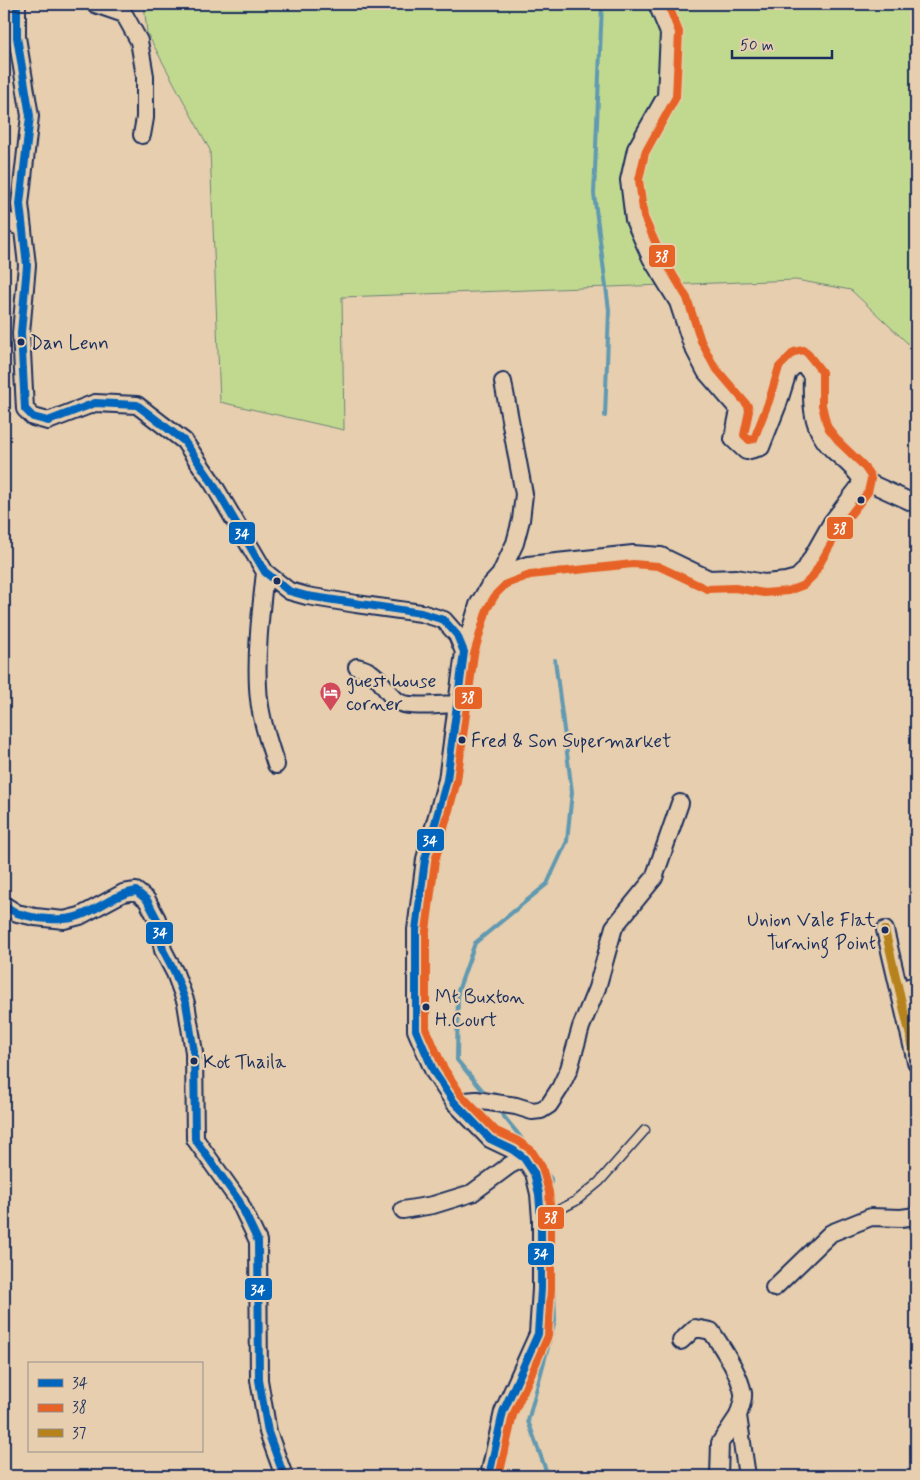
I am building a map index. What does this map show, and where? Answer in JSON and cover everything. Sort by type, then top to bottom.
[{"type":"street","points":[[16,4],[17,37],[30,116],[20,204],[27,265],[20,333],[25,409],[33,417],[48,421],[94,403],[137,405],[184,441],[212,482],[265,572],[289,591],[307,596],[421,613],[444,620],[457,635],[464,652]]},
{"type":"street","points":[[95,4],[124,14],[139,42],[145,76],[145,118],[142,135]]},
{"type":"street","points":[[657,4],[668,33],[666,96],[636,149],[629,180],[634,220],[651,258],[678,302],[692,345],[706,372],[739,410],[733,439],[746,451],[761,447],[788,372],[800,360],[812,375],[811,404],[817,430],[827,445],[858,473],[861,479],[916,504]]},
{"type":"street","points":[[4,219],[23,229]]},
{"type":"street","points":[[489,1476],[503,1412],[538,1334],[541,1220],[539,1194],[534,1174],[524,1158],[513,1150],[490,1139],[454,1102],[434,1072],[416,1030],[416,930],[425,859],[447,780],[464,652],[478,605],[488,588],[500,575],[516,543],[521,520],[524,494],[503,382]]},
{"type":"street","points":[[500,575],[528,565],[633,554],[661,556],[709,578],[736,578],[764,583],[798,578],[805,570],[832,522],[859,487],[861,479]]},
{"type":"street","points":[[265,572],[259,628],[258,688],[265,730],[276,765]]},
{"type":"street","points":[[357,667],[370,671],[390,695],[400,703],[411,705],[456,704]]},
{"type":"street","points":[[454,1102],[476,1100],[516,1106],[532,1111],[541,1110],[549,1105],[560,1088],[569,1068],[581,1027],[597,988],[614,927],[654,878],[680,803]]},
{"type":"street","points":[[4,905],[17,913],[64,920],[80,916],[123,894],[136,891],[147,900],[157,919],[163,950],[175,973],[186,1003],[194,1052],[195,1139],[239,1200],[258,1241],[259,1380],[268,1432],[284,1476]]},
{"type":"street","points":[[885,930],[916,1062]]},
{"type":"street","points":[[899,990],[916,986]]},
{"type":"street","points":[[403,1210],[433,1205],[472,1193],[510,1165],[524,1158]]},
{"type":"street","points":[[774,1288],[831,1234],[871,1217],[902,1218],[916,1216]]},
{"type":"street","points":[[681,1341],[695,1328],[711,1331],[724,1350],[736,1374],[743,1395],[738,1416],[720,1443],[719,1476]]},
{"type":"street","points":[[738,1416],[747,1476]]},
{"type":"lane","points":[[541,1220],[576,1201],[599,1182],[645,1130]]},
{"type":"green space","points":[[144,4],[916,4],[916,351],[851,290],[796,280],[342,297],[344,430],[220,402],[210,150],[147,33]]},
{"type":"waterway","points":[[602,4],[594,194],[609,310],[605,416]]},
{"type":"waterway","points":[[483,1091],[457,1060],[458,991],[475,943],[547,884],[567,841],[572,792],[555,660]]},
{"type":"waterway","points":[[501,1113],[551,1179],[551,1202]]},
{"type":"waterway","points":[[548,1476],[528,1421],[555,1321],[552,1226]]},
{"type":"transit line","name":"34","points":[[17,4],[17,37],[30,116],[20,204],[27,265],[21,333],[25,409],[33,417],[48,421],[95,403],[137,405],[184,441],[212,482],[265,572],[289,591],[307,596],[421,613],[444,620],[457,635],[464,652],[447,780],[425,859],[416,930],[416,1030],[434,1072],[454,1102],[490,1139],[513,1150],[524,1158],[534,1173],[539,1194],[541,1219],[541,1289],[538,1334],[503,1412],[489,1476]]},
{"type":"transit line","name":"38","points":[[499,1476],[513,1415],[548,1336],[551,1289],[549,1192],[542,1167],[531,1150],[518,1141],[496,1131],[462,1096],[443,1067],[426,1028],[426,931],[435,861],[457,781],[474,654],[487,609],[496,594],[506,584],[530,575],[633,564],[658,566],[707,589],[735,588],[764,593],[788,591],[804,585],[813,576],[840,528],[868,492],[871,479],[863,465],[841,444],[829,429],[822,405],[822,372],[803,350],[794,352],[779,367],[769,401],[754,439],[749,440],[744,435],[749,411],[748,406],[714,366],[701,341],[687,298],[660,253],[644,217],[639,180],[645,153],[676,97],[679,32],[668,4]]},
{"type":"transit line","name":"34","points":[[4,905],[24,915],[48,919],[65,919],[86,913],[113,899],[136,891],[147,900],[157,919],[163,950],[175,973],[186,1003],[194,1052],[195,1139],[239,1201],[258,1241],[259,1380],[268,1432],[284,1476]]},
{"type":"transit line","name":"37","points":[[885,930],[916,1062]]},
{"type":"place","name":"Dan Lenn","points":[[21,342]]},
{"type":"place","name":"guest house corner","points":[[330,711]]},
{"type":"place","name":"Fred & Son Supermarket","points":[[462,740]]},
{"type":"place","name":"Union Vale Flat Turning Point","points":[[885,930]]},
{"type":"place","name":"Mt Buxton H.Court","points":[[426,1007]]},
{"type":"place","name":"Kot Thaila","points":[[194,1061]]}]
